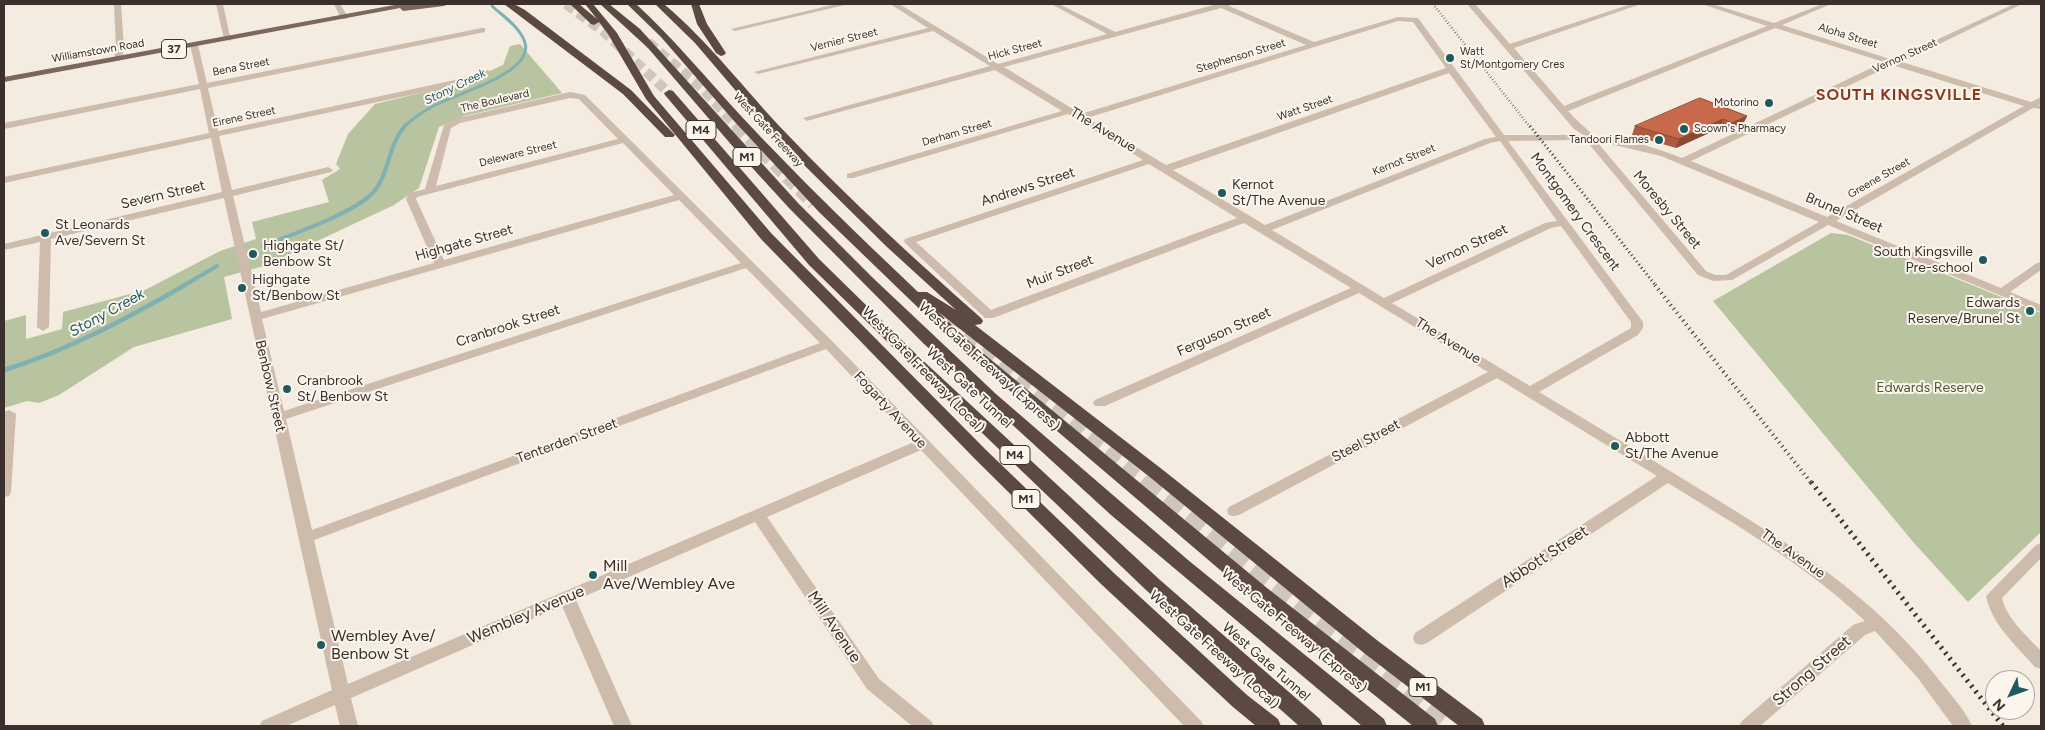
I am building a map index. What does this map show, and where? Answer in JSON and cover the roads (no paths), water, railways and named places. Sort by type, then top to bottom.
[{"type":"highway","points":[[508,4],[520,8],[627,92],[732,197]]},
{"type":"highway","points":[[574,4],[592,19],[633,70]]},
{"type":"highway","name":"West Gate Freeway (Local)","points":[[589,4],[612,33],[650,97],[732,197],[779,249],[980,454],[1108,579],[1240,701],[1271,726]]},
{"type":"highway","name":"West Gate Freeway (Express)","points":[[604,4],[658,54],[758,169],[806,220],[954,364],[1187,569],[1377,726]]},
{"type":"highway","name":"West Gate Freeway","points":[[631,4],[664,35],[738,119],[817,202],[888,272]]},
{"type":"highway","name":"M1","points":[[659,4],[692,33],[756,108],[871,226],[1001,344],[1157,474],[1364,641],[1474,726]]},
{"type":"highway","points":[[695,4],[702,24],[711,41],[795,148]]},
{"type":"highway","name":"West Gate Tunnel","points":[[669,93],[814,262],[913,360],[1153,585],[1313,726]]},
{"type":"highway","name":"West Gate Freeway (Express)","points":[[888,272],[975,353],[1253,587],[1428,726]]},
{"type":"highway","name":"M1","points":[[888,272],[949,312],[1157,474]]},
{"type":"main road","name":"Williamstown Road","points":[[4,80],[411,4]]},
{"type":"main road","name":"Williamstown Road","points":[[344,17],[444,4]]},
{"type":"street","points":[[118,4],[120,48],[118,59]]},
{"type":"street","points":[[219,4],[228,39]]},
{"type":"street","points":[[337,4],[344,17]]},
{"type":"street","points":[[735,29],[845,4]]},
{"type":"street","name":"The Avenue","points":[[894,4],[1748,523],[1808,563],[1879,623],[1918,665],[1963,726]]},
{"type":"street","points":[[1054,4],[1113,34]]},
{"type":"street","points":[[1222,4],[1314,45]]},
{"type":"street","name":"Hick Street","points":[[807,118],[1222,4]]},
{"type":"street","name":"Moresby Street","points":[[1472,4],[1702,273],[1713,278],[1728,278]]},
{"type":"street","points":[[1510,47],[1638,4]]},
{"type":"street","name":"Aloha Street","points":[[1705,4],[2036,107]]},
{"type":"street","points":[[1563,110],[1828,4]]},
{"type":"street","name":"Vernon Street","points":[[1684,162],[2019,4]]},
{"type":"street","name":"Stephenson Street","points":[[1080,117],[1398,19],[1408,19]]},
{"type":"street","name":"Montgomery Crescent","points":[[1408,19],[1417,22],[1637,322],[1637,328],[1634,332],[1531,391]]},
{"type":"street","name":"Vernier Street","points":[[758,72],[934,29]]},
{"type":"street","name":"Bena Street","points":[[4,126],[482,30]]},
{"type":"street","name":"Benbow Street","points":[[194,45],[254,317],[349,726]]},
{"type":"street","name":"Watt Street","points":[[1165,168],[1452,69]]},
{"type":"street","name":"Eirene Street","points":[[4,180],[457,82],[487,72]]},
{"type":"street","name":"The Boulevard","points":[[430,189],[449,125],[458,121],[570,95],[582,97]]},
{"type":"street","name":"Fogarty Avenue","points":[[582,97],[828,344],[1194,726]]},
{"type":"street","name":"Greene Street","points":[[1728,278],[2036,107],[2041,100]]},
{"type":"street","name":"Derham Street","points":[[850,176],[1070,111]]},
{"type":"street","name":"Kernot Street","points":[[1265,229],[1478,144],[1503,138],[1587,138]]},
{"type":"street","name":"Brunel Street","points":[[1587,138],[1635,145],[1684,162],[2041,309]]},
{"type":"street","name":"Deleware Street","points":[[441,265],[411,199],[418,193],[624,140]]},
{"type":"street","name":"Andrews Street","points":[[914,239],[1152,160]]},
{"type":"street","name":"Severn Street","points":[[4,247],[328,170]]},
{"type":"street","name":"Highgate Street","points":[[254,317],[682,196]]},
{"type":"street","name":"Muir Street","points":[[914,239],[909,242],[989,315],[1247,218]]},
{"type":"street","name":"Vernon Street","points":[[1384,302],[1549,225],[1564,223]]},
{"type":"street","points":[[43,326],[46,237]]},
{"type":"street","name":"Cranbrook Street","points":[[278,416],[748,264]]},
{"type":"street","points":[[2002,293],[2041,265]]},
{"type":"street","name":"Ferguson Street","points":[[1100,403],[1360,288]]},
{"type":"street","name":"Tenterden Street","points":[[305,538],[828,344]]},
{"type":"street","name":"Steel Street","points":[[1234,511],[1498,372]]},
{"type":"street","points":[[4,492],[9,414]]},
{"type":"street","name":"Wembley Avenue","points":[[268,726],[922,444]]},
{"type":"street","name":"Abbott Street","points":[[1421,638],[1669,475]]},
{"type":"street","name":"Mill Avenue","points":[[758,515],[873,684],[925,726]]},
{"type":"street","points":[[2040,660],[2001,616],[1994,606],[1994,596],[2041,548]]},
{"type":"street","points":[[566,598],[623,726]]},
{"type":"street","name":"Strong Street","points":[[1748,726],[1859,630],[1879,623]]},
{"type":"waterway","name":"Stony Creek","points":[[405,127],[435,105],[490,82],[517,64],[524,54],[525,43],[523,38],[520,32],[492,6]]},
{"type":"waterway","name":"Stony Creek","points":[[263,246],[324,222],[356,206],[368,197],[381,182],[395,141],[405,127]]},
{"type":"waterway","name":"Stony Creek","points":[[183,286],[217,266]]},
{"type":"waterway","name":"Stony Creek","points":[[4,370],[51,353],[97,333],[185,285]]},
{"type":"tunnel","points":[[566,4],[604,32],[669,93]]},
{"type":"tunnel","points":[[648,42],[702,88],[737,127]]},
{"type":"tunnel","points":[[736,126],[813,204]]},
{"type":"tunnel","points":[[929,305],[1145,484]]},
{"type":"tunnel","points":[[1143,482],[1231,555],[1446,726]]},
{"type":"railway","points":[[1433,4],[1530,127]]},
{"type":"railway","points":[[1530,126],[1656,286]]},
{"type":"railway","points":[[1655,285],[1812,484]]},
{"type":"railway","points":[[1811,482],[2003,726]]},
{"type":"place","name":"Watt St/Montgomery Cres","points":[[1450,58]]},
{"type":"place","name":"Motorino","points":[[1769,103]]},
{"type":"place","name":"Scown's Pharmacy","points":[[1684,129]]},
{"type":"place","name":"Tandoori Flames","points":[[1659,140]]},
{"type":"place","name":"Kernot St/The Avenue","points":[[1222,193]]},
{"type":"place","name":"St Leonards Ave/Severn St","points":[[45,233]]},
{"type":"place","name":"Highgate St/ Benbow St","points":[[253,254]]},
{"type":"place","name":"South Kingsville Pre-school","points":[[1983,260]]},
{"type":"place","name":"Highgate St/Benbow St","points":[[242,288]]},
{"type":"place","name":"Edwards Reserve/Brunel St","points":[[2030,311]]},
{"type":"place","name":"Cranbrook St/ Benbow St","points":[[287,389]]},
{"type":"place","name":"Abbott St/The Avenue","points":[[1615,446]]},
{"type":"place","name":"Mill Ave/Wembley Ave","points":[[593,575]]},
{"type":"place","name":"Wembley Ave/ Benbow St","points":[[321,645]]},
{"type":"district","name":"SOUTH KINGSVILLE","points":[[1899,95]]},
{"type":"park label","name":"Edwards Reserve","points":[[1930,388]]}]
